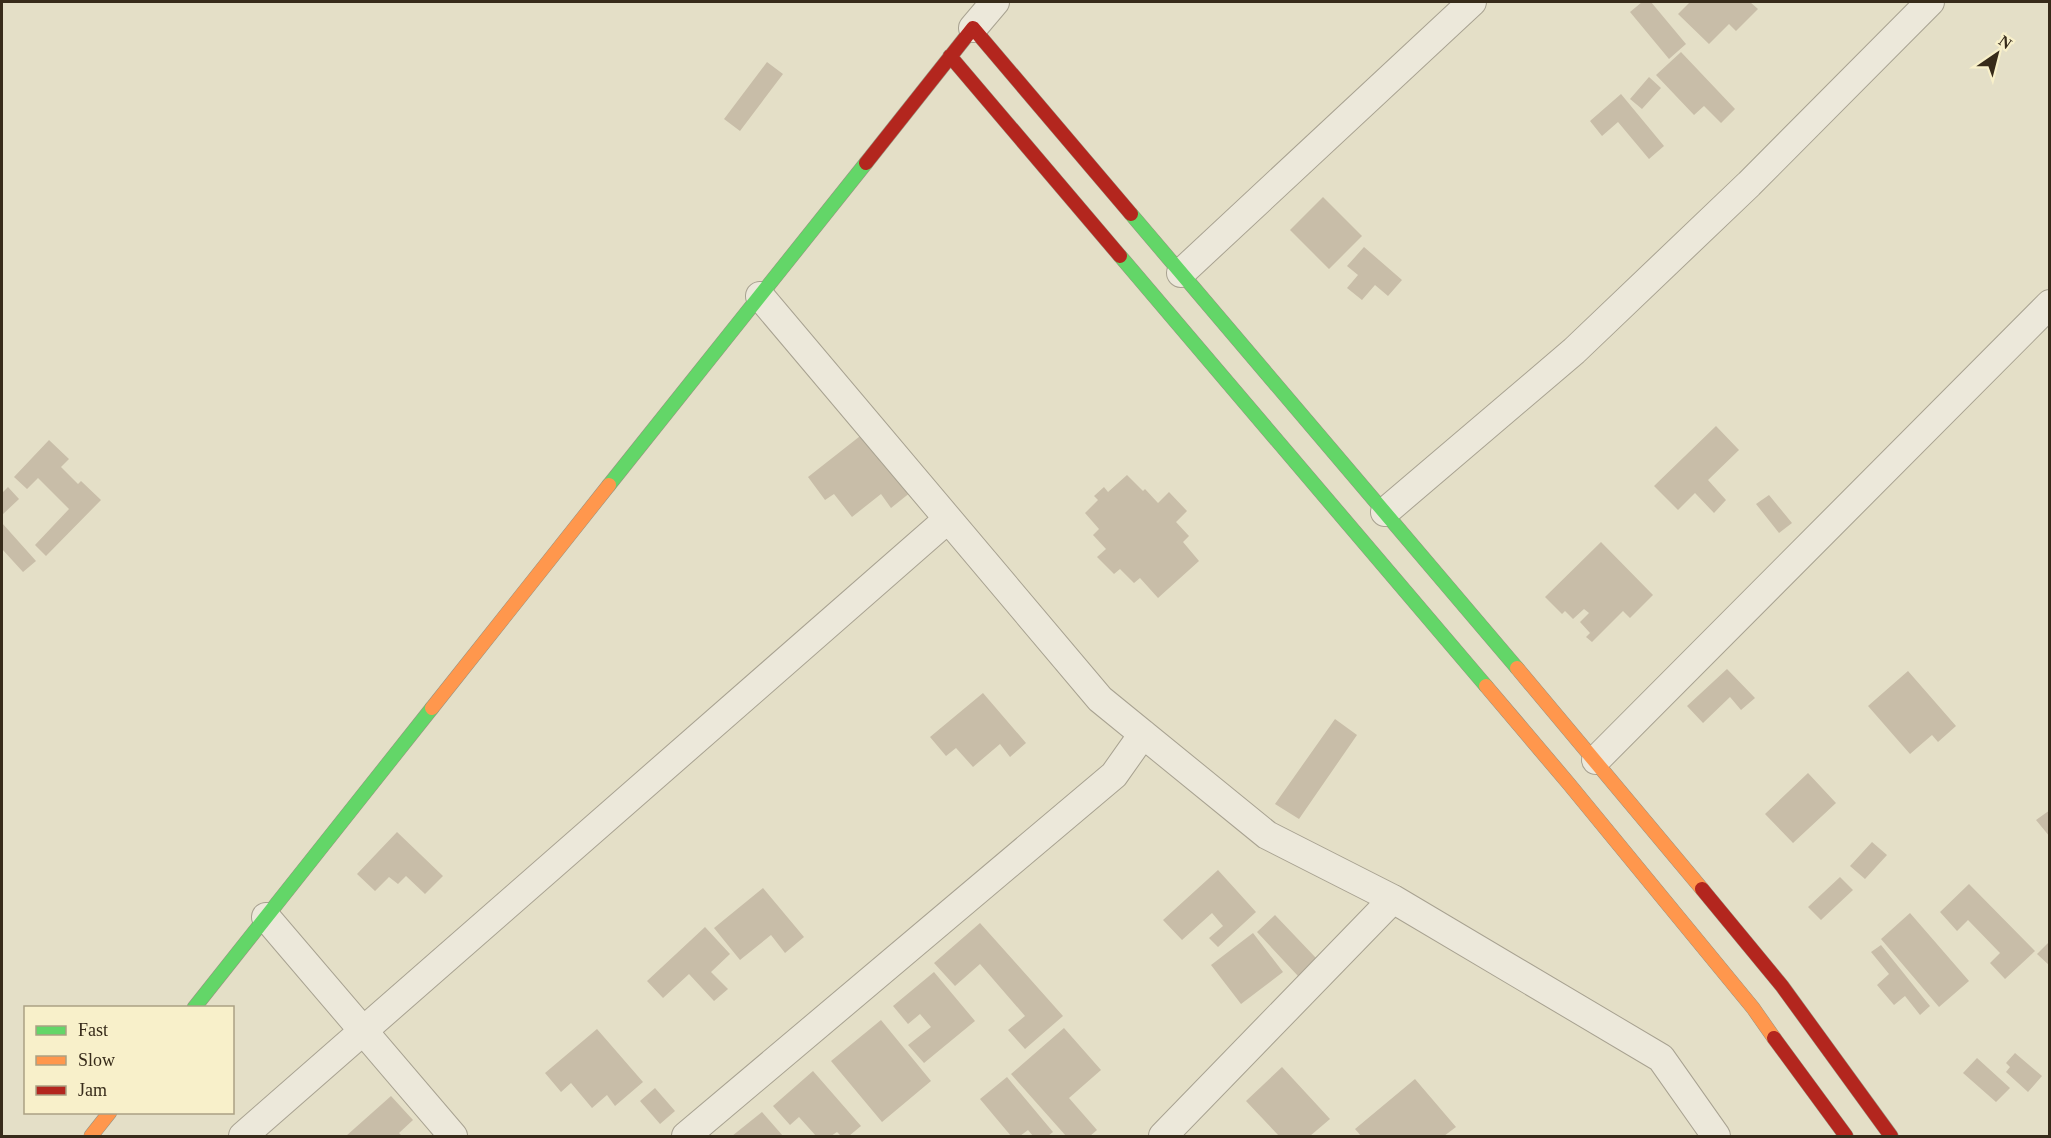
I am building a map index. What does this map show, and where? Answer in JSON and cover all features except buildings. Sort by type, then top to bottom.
[{"type":"street","points":[[196,1006],[994,2]]},
{"type":"street","points":[[1181,273],[1472,2]]},
{"type":"street","points":[[1385,512],[1590,335],[1749,184],[1930,2]]},
{"type":"street","points":[[973,28],[1596,760],[1782,986],[1891,1137]]},
{"type":"street","points":[[950,56],[1569,784],[1753,1008],[1846,1137]]},
{"type":"street","points":[[760,296],[1100,699],[1267,835],[1393,899],[1661,1058],[1716,1137]]},
{"type":"street","points":[[1596,760],[2049,304]]},
{"type":"street","points":[[243,1137],[948,519]]},
{"type":"street","points":[[686,1137],[1114,775],[1143,734]]},
{"type":"street","points":[[1163,1137],[1393,899]]},
{"type":"street","points":[[266,917],[453,1137]]},
{"type":"street","points":[[91,1137],[109,1114]]},
{"type":"traffic: fast","points":[[609,485],[866,163]]},
{"type":"traffic: fast","points":[[1131,214],[1517,668]]},
{"type":"traffic: fast","points":[[1120,256],[1486,686]]},
{"type":"traffic: fast","points":[[196,1006],[432,708]]},
{"type":"traffic: slow","points":[[432,708],[609,485]]},
{"type":"traffic: slow","points":[[1517,668],[1702,889]]},
{"type":"traffic: slow","points":[[1486,686],[1753,1008],[1774,1038]]},
{"type":"traffic: slow","points":[[91,1136],[108,1114]]},
{"type":"traffic: jam","points":[[866,163],[973,28],[1131,214]]},
{"type":"traffic: jam","points":[[950,56],[1120,256]]},
{"type":"traffic: jam","points":[[1702,889],[1782,986],[1891,1136]]},
{"type":"traffic: jam","points":[[1774,1038],[1846,1136]]}]
